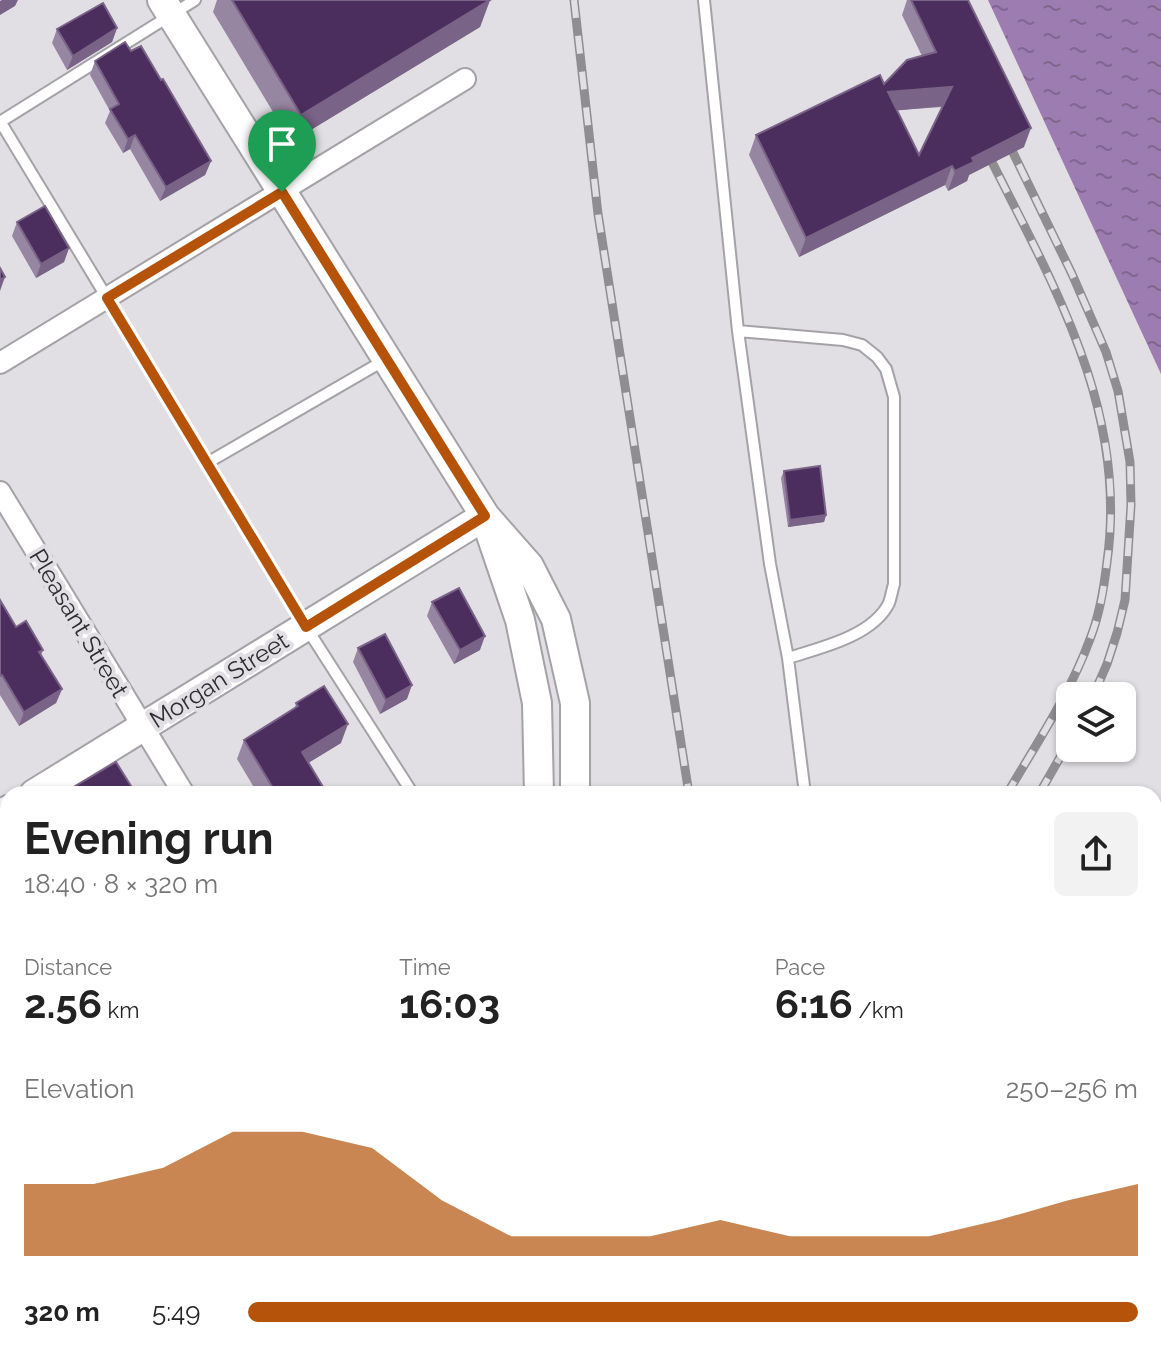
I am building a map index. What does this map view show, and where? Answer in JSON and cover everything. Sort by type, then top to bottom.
[{"type":"street","points":[[176,5],[282,192],[485,516],[529,566],[556,619],[575,703],[575,786]]},
{"type":"street","points":[[0,363],[465,79]]},
{"type":"street","name":"Pleasant Street","points":[[0,492],[179,786]]},
{"type":"street","points":[[485,516],[520,620],[537,703],[539,786]]},
{"type":"street","name":"Morgan Street","points":[[47,786],[485,516]]},
{"type":"lane","points":[[704,0],[738,331],[770,564],[788,658],[804,786]]},
{"type":"lane","points":[[176,5],[0,121],[306,627],[408,786]]},
{"type":"lane","points":[[738,331],[843,340],[862,345],[886,369],[894,397],[894,584],[887,606],[869,625],[845,639],[788,658]]},
{"type":"lane","points":[[207,463],[387,359]]},
{"type":"water","points":[[988,0],[1161,0],[1161,374]]},
{"type":"building","points":[[232,0],[490,0],[301,115]]},
{"type":"building","points":[[911,0],[968,0],[1031,128],[972,158],[974,162],[955,171],[952,166],[806,238],[756,135],[880,75],[884,84],[907,60],[936,52]],"holes":[[[952,87],[919,155],[888,92]]]},
{"type":"building","points":[[103,3],[117,28],[73,56],[57,29]]},
{"type":"building","points":[[125,42],[131,51],[141,46],[211,161],[166,187],[135,135],[128,139],[110,109],[119,104],[95,61]]},
{"type":"building","points":[[45,206],[69,248],[41,264],[17,222]]},
{"type":"building","points":[[820,466],[826,515],[790,520],[784,471]]},
{"type":"building","points":[[459,588],[485,636],[460,650],[432,602]]},
{"type":"building","points":[[0,600],[16,627],[26,621],[43,650],[39,652],[62,689],[24,712],[0,676]]},
{"type":"building","points":[[385,634],[412,685],[386,700],[358,648]]},
{"type":"building","points":[[324,686],[348,724],[302,752],[322,786],[272,786],[244,740],[298,706],[296,703]]},
{"type":"building","points":[[116,762],[131,786],[75,786]]},
{"type":"railway","points":[[574,0],[598,214],[688,786]]},
{"type":"railway","points":[[1003,132],[1072,274],[1106,352],[1118,391],[1130,462],[1131,505],[1125,600],[1099,682]]},
{"type":"railway","points":[[983,144],[1057,294],[1078,345],[1095,397],[1106,450],[1111,505],[1107,562],[1093,630],[1063,699],[1012,786]]},
{"type":"railway","points":[[1044,786],[1057,762]]},
{"type":"route","points":[[282,192],[485,516],[306,627],[107,298],[282,192]]}]
